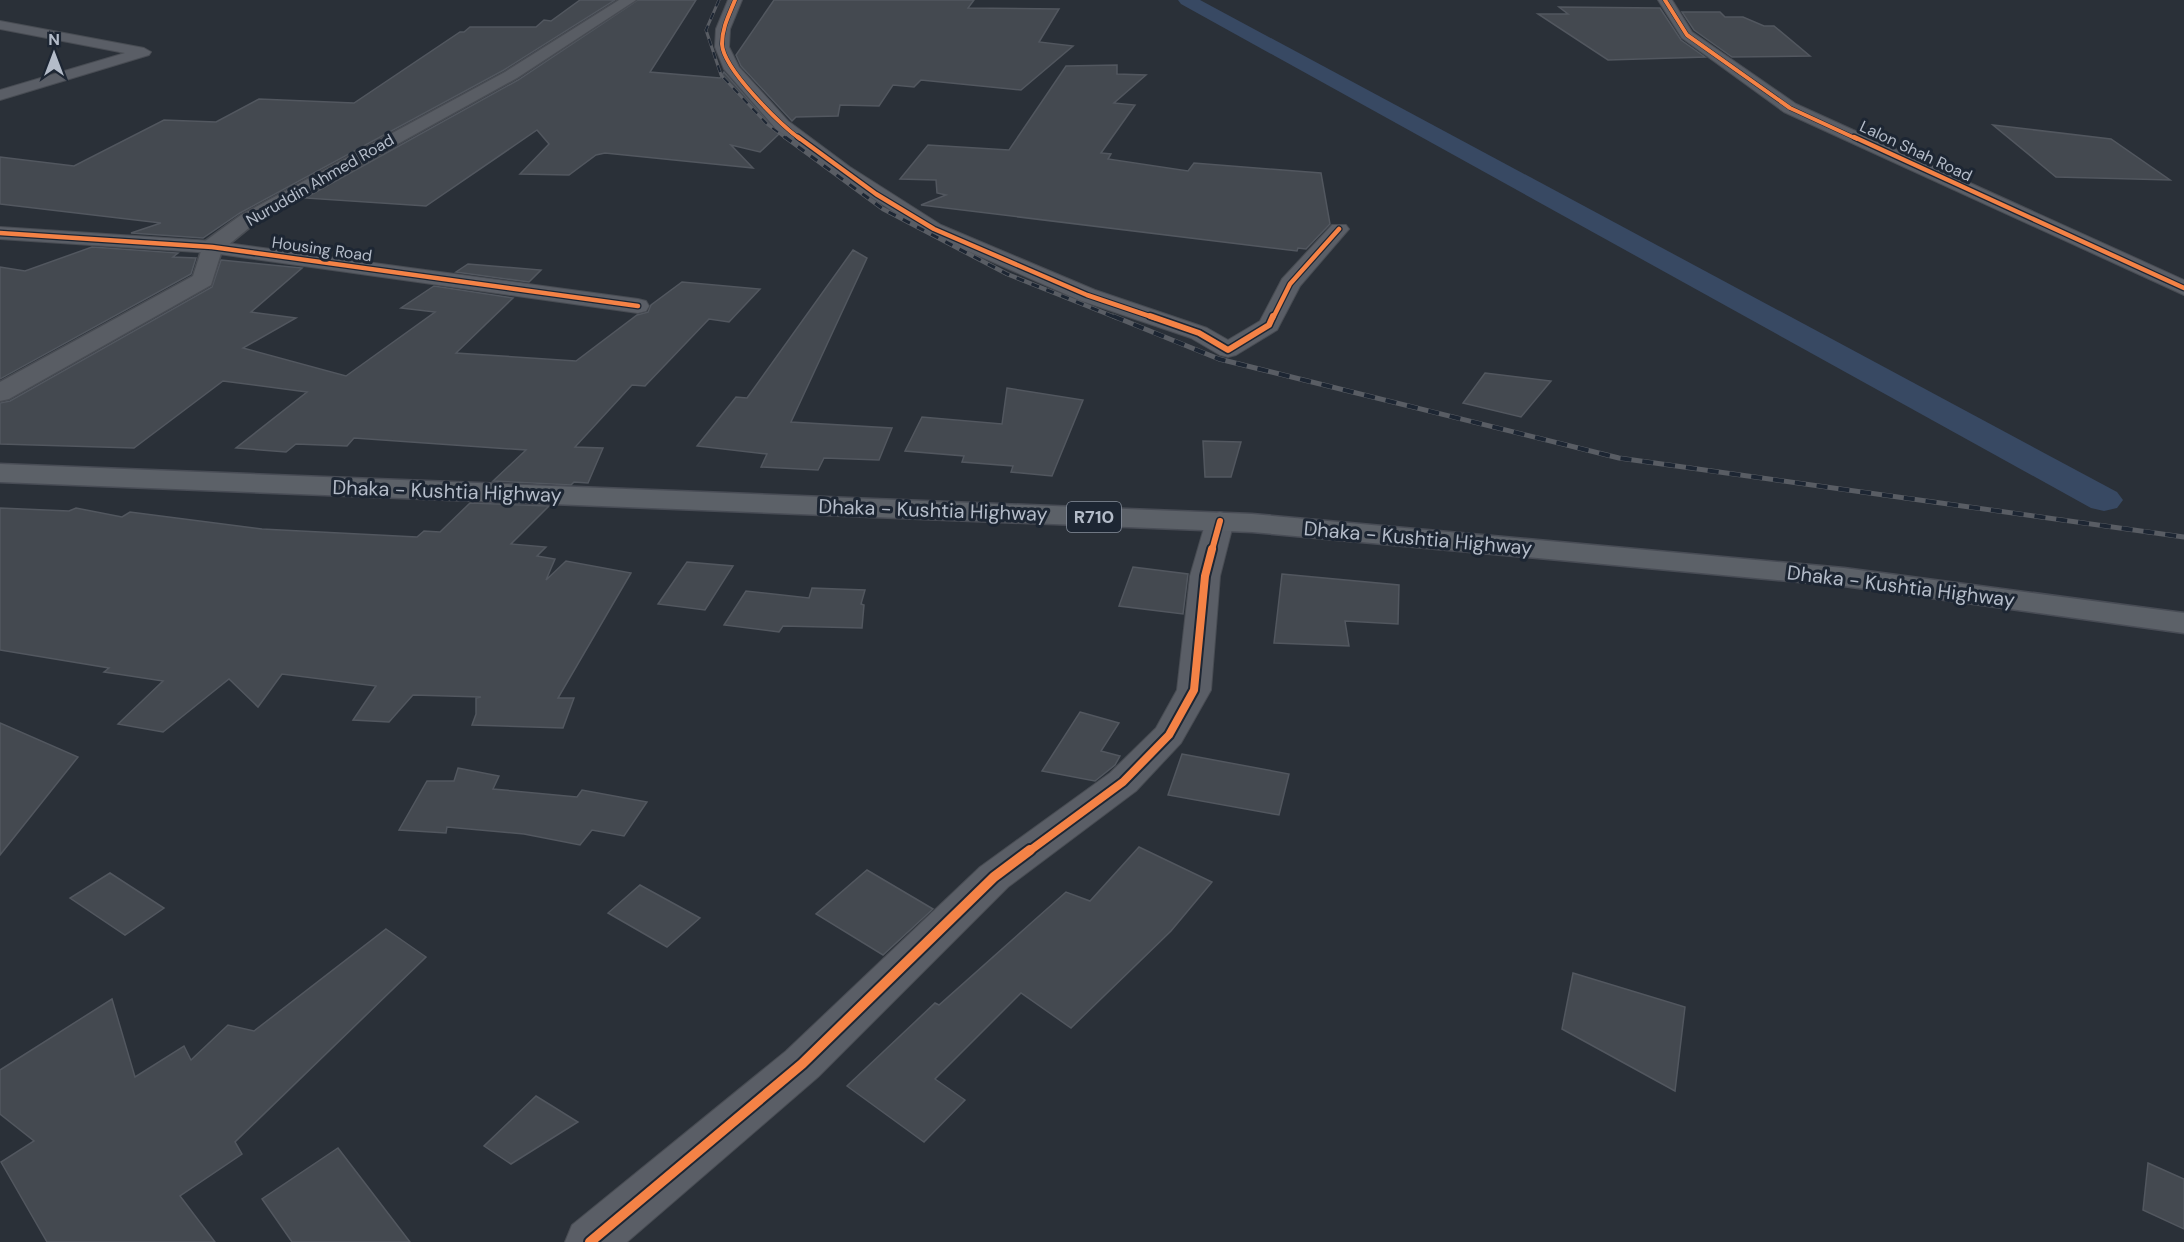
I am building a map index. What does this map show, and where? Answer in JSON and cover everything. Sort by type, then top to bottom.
[{"type":"main road","name":"Nuruddin Ahmed Road","points":[[212,247],[248,219],[511,75],[629,0]]},
{"type":"main road","points":[[0,393],[203,280],[212,247]]},
{"type":"main road","name":"Dhaka - Kushtia Highway","points":[[0,473],[1220,521],[1844,577],[2184,623]]},
{"type":"street","points":[[735,0],[723,29],[722,47],[732,69],[782,125],[843,171],[934,229],[1087,295],[1199,333],[1228,350],[1269,325],[1290,284],[1339,229]]},
{"type":"street","name":"Lalon Shah Road","points":[[1665,0],[1687,35],[1790,108],[2184,288]]},
{"type":"street","points":[[0,25],[144,52],[0,95]]},
{"type":"street","name":"Housing Road","points":[[0,233],[212,247],[638,306]]},
{"type":"street","points":[[590,1242],[802,1064],[994,877],[1123,782],[1169,735],[1194,690],[1205,576],[1220,521]]},
{"type":"building","points":[[580,0],[615,0],[504,70],[240,213],[203,238],[131,233],[161,223],[0,204],[0,157],[74,166],[164,120],[216,122],[259,99],[354,103],[470,27],[536,27],[544,20],[551,21]]},
{"type":"building","points":[[638,0],[696,0],[650,72],[720,78],[724,72],[779,134],[760,152],[731,145],[753,168],[605,153],[596,155],[569,175],[520,174],[549,144],[537,130],[426,206],[305,198],[518,80]]},
{"type":"building","points":[[774,0],[974,0],[968,8],[1059,9],[1039,42],[1073,46],[1021,90],[921,80],[914,87],[893,85],[879,106],[840,105],[838,116],[796,117],[792,121],[741,66],[736,55]]},
{"type":"building","points":[[1559,7],[1660,8],[1681,40],[1705,57],[1608,60],[1538,14],[1568,14]]},
{"type":"building","points":[[1682,12],[1720,12],[1725,17],[1743,17],[1764,26],[1774,26],[1810,56],[1732,57],[1694,30]]},
{"type":"building","points":[[1117,65],[1117,74],[1146,75],[1114,103],[1135,105],[1101,153],[1111,154],[1108,159],[1188,171],[1194,163],[1321,173],[1330,224],[1306,249],[1298,248],[1297,251],[921,205],[946,195],[937,193],[936,180],[900,179],[928,145],[1009,150],[1066,66]]},
{"type":"building","points":[[1993,125],[2111,139],[2170,180],[2056,177]]},
{"type":"building","points":[[92,247],[178,253],[173,257],[196,258],[191,274],[0,379],[0,267],[25,271]]},
{"type":"building","points":[[853,250],[867,258],[791,422],[892,428],[879,460],[824,458],[818,470],[761,467],[767,454],[697,446],[736,397],[747,398]]},
{"type":"building","points":[[221,260],[302,268],[251,312],[296,318],[243,348],[346,376],[435,312],[401,308],[434,286],[513,298],[456,353],[576,361],[637,315],[648,312],[651,305],[682,282],[760,289],[729,322],[709,319],[645,386],[632,385],[575,447],[603,448],[588,483],[574,482],[571,485],[493,481],[526,450],[354,438],[347,446],[296,444],[286,452],[236,448],[307,392],[223,381],[134,448],[0,444],[0,403],[10,401],[212,287]]},
{"type":"building","points":[[468,264],[541,270],[529,282],[456,272]]},
{"type":"building","points":[[1485,373],[1551,381],[1521,417],[1463,403]]},
{"type":"building","points":[[1007,388],[1083,400],[1052,476],[1011,472],[1013,466],[962,462],[964,456],[905,451],[922,417],[1002,424]]},
{"type":"building","points":[[1203,441],[1241,442],[1231,477],[1205,477]]},
{"type":"building","points":[[470,503],[549,506],[511,544],[546,547],[537,556],[555,559],[546,580],[566,561],[631,573],[558,698],[574,698],[563,728],[472,725],[476,714],[476,698],[481,697],[413,695],[389,722],[353,720],[376,686],[282,674],[258,707],[229,679],[163,732],[118,724],[163,681],[104,672],[109,668],[0,650],[0,508],[69,511],[76,508],[122,517],[130,512],[262,529],[417,537],[424,531],[440,532]]},
{"type":"building","points":[[687,562],[733,566],[705,610],[658,604]]},
{"type":"building","points":[[1133,567],[1188,574],[1183,614],[1119,606]]},
{"type":"building","points":[[1282,574],[1399,585],[1398,624],[1345,621],[1349,646],[1274,643]]},
{"type":"building","points":[[812,588],[865,590],[861,604],[864,605],[862,628],[783,626],[779,632],[724,625],[746,591],[809,598]]},
{"type":"building","points":[[1080,712],[1119,723],[1101,751],[1120,756],[1115,765],[1095,781],[1042,771]]},
{"type":"building","points":[[0,723],[78,757],[0,855]]},
{"type":"building","points":[[1182,754],[1289,774],[1279,815],[1168,795]]},
{"type":"building","points":[[458,768],[499,776],[493,789],[577,797],[582,790],[647,802],[624,836],[592,830],[580,845],[524,834],[447,827],[446,833],[399,830],[427,781],[454,781]]},
{"type":"building","points":[[1139,847],[1212,882],[1171,931],[1071,1028],[1021,993],[935,1079],[965,1100],[924,1142],[847,1086],[935,1003],[939,1005],[1066,892],[1090,901]]},
{"type":"building","points":[[867,870],[933,909],[883,955],[816,914]]},
{"type":"building","points":[[110,873],[164,908],[125,935],[70,898]]},
{"type":"building","points":[[640,885],[700,918],[667,947],[608,913]]},
{"type":"building","points":[[386,929],[426,957],[235,1142],[242,1154],[180,1196],[215,1242],[47,1242],[1,1162],[34,1141],[0,1114],[0,1070],[112,999],[135,1077],[184,1046],[191,1060],[228,1025],[254,1031]]},
{"type":"building","points":[[1573,973],[1685,1007],[1675,1091],[1562,1029]]},
{"type":"building","points":[[536,1096],[578,1122],[511,1164],[484,1146]]},
{"type":"building","points":[[338,1148],[410,1242],[292,1242],[262,1199]]},
{"type":"building","points":[[2148,1163],[2184,1179],[2184,1229],[2143,1210]]},
{"type":"waterway","points":[[1187,0],[2104,500]]},
{"type":"railway","points":[[719,0],[706,30],[721,75],[767,124],[787,139]]},
{"type":"railway","points":[[785,137],[883,209],[1007,274],[1117,318]]},
{"type":"railway","points":[[1113,316],[1219,359],[1619,458],[2184,537]]},
{"type":"cycle path","points":[[735,0],[723,29],[722,47],[732,69],[782,125],[843,171],[934,229],[1087,295],[1199,333],[1228,350],[1269,325],[1290,284],[1339,229]]},
{"type":"cycle path","points":[[1665,0],[1687,35],[1790,108],[2184,288]]},
{"type":"cycle path","points":[[0,233],[212,247],[638,306]]},
{"type":"cycle path","points":[[590,1242],[802,1064],[994,877],[1123,782],[1169,735],[1194,690],[1205,576],[1220,521]]}]
